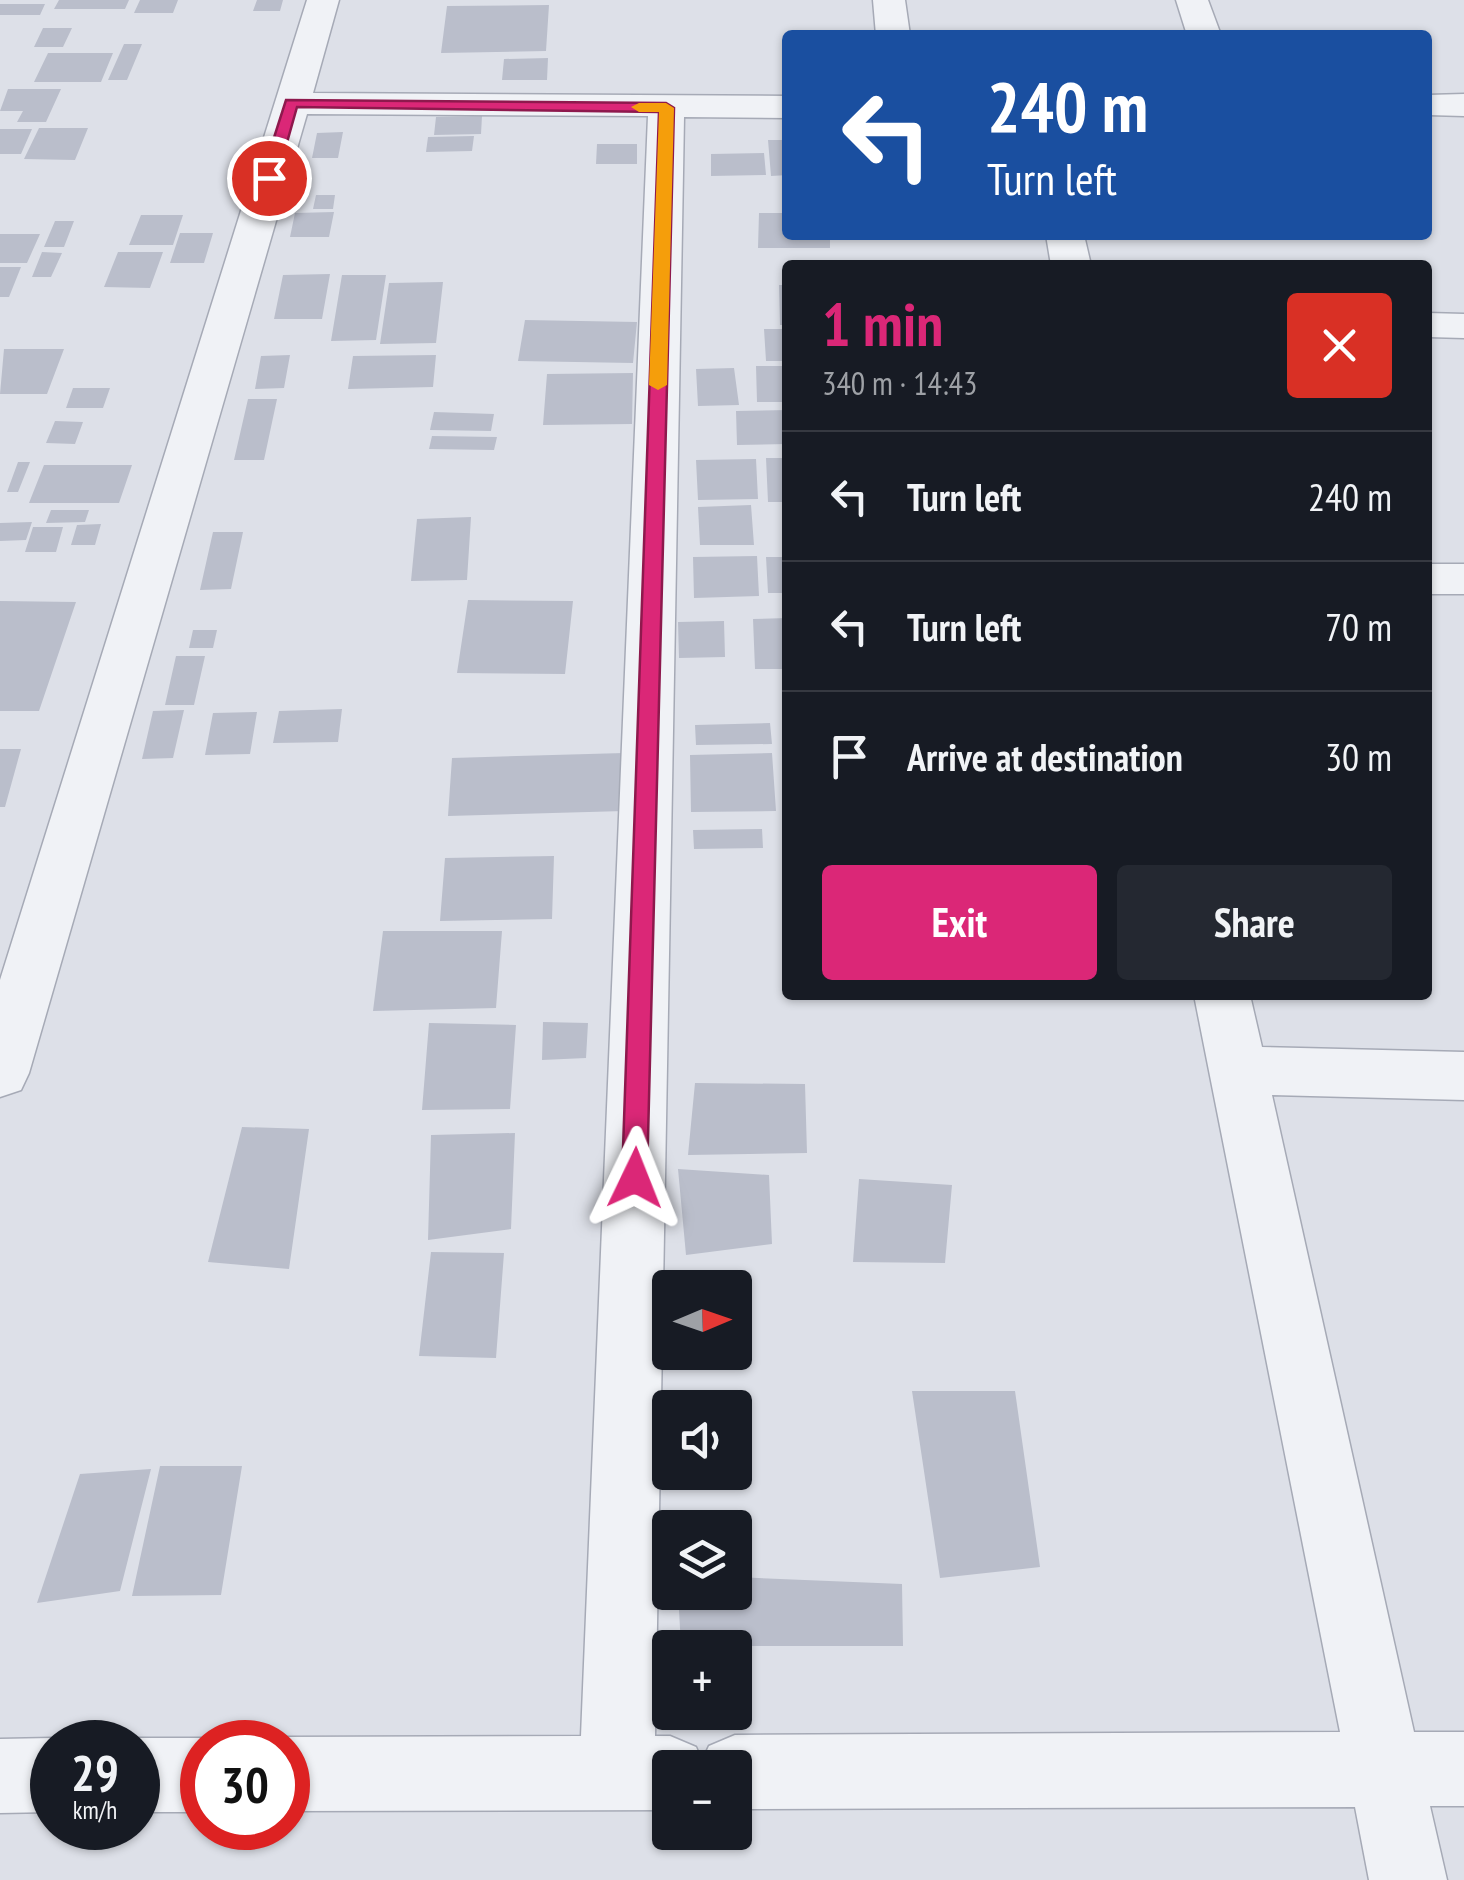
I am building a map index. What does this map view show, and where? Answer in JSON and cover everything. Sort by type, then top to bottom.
[{"type":"street","points":[[0,1073],[323,0]]},
{"type":"street","points":[[889,0],[892,30]]},
{"type":"street","points":[[1192,0],[1202,30]]},
{"type":"street","points":[[291,103],[782,107]]},
{"type":"street","points":[[1432,105],[1464,106]]},
{"type":"street","points":[[310,1774],[644,1773],[666,108]]},
{"type":"street","points":[[1432,325],[1464,326]]},
{"type":"street","points":[[1223,1000],[1408,1880]]},
{"type":"street","points":[[1238,1070],[1464,1076]]},
{"type":"street","points":[[752,1772],[1464,1769]]},
{"type":"street","points":[[0,1776],[30,1776]]},
{"type":"building","points":[[59,0],[129,0],[125,9],[54,9]]},
{"type":"building","points":[[140,0],[178,0],[173,13],[134,13]]},
{"type":"building","points":[[257,0],[283,0],[280,11],[253,11]]},
{"type":"building","points":[[0,4],[45,4],[40,15],[0,15]]},
{"type":"building","points":[[549,5],[546,51],[441,53],[447,6]]},
{"type":"building","points":[[43,28],[72,28],[63,47],[34,47]]},
{"type":"building","points":[[124,44],[142,44],[127,80],[108,80]]},
{"type":"building","points":[[48,53],[113,53],[101,82],[34,82]]},
{"type":"building","points":[[548,58],[547,80],[502,80],[504,59]]},
{"type":"building","points":[[8,89],[61,89],[46,122],[17,122],[23,111],[0,111]]},
{"type":"building","points":[[482,116],[481,134],[434,135],[436,117]]},
{"type":"building","points":[[39,128],[88,128],[75,160],[24,159]]},
{"type":"building","points":[[0,129],[32,129],[21,154],[0,154]]},
{"type":"building","points":[[343,132],[338,158],[312,158],[317,133]]},
{"type":"building","points":[[474,136],[472,151],[426,152],[428,137]]},
{"type":"building","points":[[768,140],[782,140],[782,175],[771,176]]},
{"type":"building","points":[[597,144],[637,144],[637,164],[596,164]]},
{"type":"building","points":[[764,153],[766,175],[711,176],[711,154]]},
{"type":"building","points":[[316,195],[335,195],[333,209],[313,209]]},
{"type":"building","points":[[334,212],[329,237],[290,237],[295,213]]},
{"type":"building","points":[[759,213],[782,213],[782,240],[830,240],[830,248],[758,248]]},
{"type":"building","points":[[141,215],[183,215],[173,245],[129,245]]},
{"type":"building","points":[[55,221],[74,221],[64,247],[44,247]]},
{"type":"building","points":[[180,233],[213,233],[204,263],[170,263]]},
{"type":"building","points":[[0,234],[40,234],[27,263],[0,263]]},
{"type":"building","points":[[42,252],[62,253],[51,277],[32,277]]},
{"type":"building","points":[[118,252],[163,252],[150,288],[104,287]]},
{"type":"building","points":[[0,267],[21,267],[9,297],[0,297]]},
{"type":"building","points":[[330,274],[322,319],[274,319],[283,275]]},
{"type":"building","points":[[342,275],[386,275],[376,340],[331,341]]},
{"type":"building","points":[[443,282],[436,343],[380,344],[389,283]]},
{"type":"building","points":[[779,285],[782,285],[782,325]]},
{"type":"building","points":[[525,320],[637,322],[633,363],[518,361]]},
{"type":"building","points":[[764,329],[782,329],[782,361],[766,361]]},
{"type":"building","points":[[4,349],[64,349],[47,394],[0,394]]},
{"type":"building","points":[[290,355],[284,388],[255,389],[261,356]]},
{"type":"building","points":[[436,355],[433,387],[348,389],[353,356]]},
{"type":"building","points":[[756,366],[782,366],[782,402],[757,402]]},
{"type":"building","points":[[734,368],[739,405],[698,406],[696,369]]},
{"type":"building","points":[[633,373],[632,424],[543,425],[547,374]]},
{"type":"building","points":[[73,388],[110,388],[103,408],[66,408]]},
{"type":"building","points":[[248,399],[277,399],[264,460],[234,460]]},
{"type":"building","points":[[782,410],[782,444],[737,445],[736,411]]},
{"type":"building","points":[[434,412],[494,414],[491,431],[430,430]]},
{"type":"building","points":[[55,421],[83,422],[75,444],[46,443]]},
{"type":"building","points":[[432,436],[497,437],[494,450],[429,449]]},
{"type":"building","points":[[766,458],[782,458],[782,502],[768,502]]},
{"type":"building","points":[[756,459],[758,499],[698,500],[696,460]]},
{"type":"building","points":[[18,462],[30,462],[18,492],[7,492]]},
{"type":"building","points":[[44,465],[132,465],[119,503],[29,503]]},
{"type":"building","points":[[751,505],[754,545],[700,545],[698,507]]},
{"type":"building","points":[[51,510],[89,510],[85,522],[46,523]]},
{"type":"building","points":[[471,517],[467,580],[411,581],[417,519]]},
{"type":"building","points":[[32,522],[26,540],[0,541],[0,523]]},
{"type":"building","points":[[101,524],[95,545],[71,545],[77,525]]},
{"type":"building","points":[[33,527],[63,527],[56,552],[25,552]]},
{"type":"building","points":[[213,532],[243,532],[231,589],[200,590]]},
{"type":"building","points":[[757,556],[759,596],[694,598],[693,557]]},
{"type":"building","points":[[766,557],[782,557],[782,593],[768,593]]},
{"type":"building","points":[[468,600],[573,601],[565,674],[457,673]]},
{"type":"building","points":[[0,601],[76,602],[39,711],[0,711]]},
{"type":"building","points":[[782,618],[782,669],[755,669],[753,619]]},
{"type":"building","points":[[724,621],[725,657],[679,658],[678,622]]},
{"type":"building","points":[[193,630],[217,630],[213,648],[189,648]]},
{"type":"building","points":[[176,656],[205,656],[194,705],[165,705]]},
{"type":"building","points":[[342,709],[338,742],[273,743],[279,711]]},
{"type":"building","points":[[184,710],[173,758],[142,759],[153,711]]},
{"type":"building","points":[[257,712],[250,754],[205,755],[213,713]]},
{"type":"building","points":[[770,723],[772,744],[696,745],[695,725]]},
{"type":"building","points":[[0,749],[21,749],[5,807],[0,807]]},
{"type":"building","points":[[624,753],[624,811],[448,816],[452,758]]},
{"type":"building","points":[[772,753],[776,811],[691,812],[690,755]]},
{"type":"building","points":[[762,829],[763,848],[694,849],[693,830]]},
{"type":"building","points":[[554,856],[552,919],[440,921],[445,858]]},
{"type":"building","points":[[383,931],[502,931],[496,1008],[373,1011]]},
{"type":"building","points":[[543,1022],[588,1023],[586,1058],[542,1060]]},
{"type":"building","points":[[429,1023],[516,1025],[510,1109],[422,1110]]},
{"type":"building","points":[[695,1083],[805,1084],[807,1153],[688,1155]]},
{"type":"building","points":[[242,1127],[309,1129],[289,1269],[208,1262]]},
{"type":"building","points":[[515,1133],[511,1229],[428,1240],[431,1135]]},
{"type":"building","points":[[678,1169],[769,1175],[772,1244],[686,1255]]},
{"type":"building","points":[[859,1179],[952,1185],[945,1263],[853,1262]]},
{"type":"building","points":[[431,1252],[504,1253],[496,1358],[419,1356]]},
{"type":"building","points":[[912,1391],[1015,1391],[1040,1567],[940,1578]]},
{"type":"building","points":[[160,1466],[242,1466],[221,1595],[132,1596]]},
{"type":"building","points":[[151,1469],[120,1591],[37,1603],[80,1474]]},
{"type":"building","points":[[752,1578],[902,1584],[903,1646],[752,1646],[752,1630],[680,1630],[679,1610],[752,1610]]},
{"type":"slow traffic","points":[[639,107],[666,108],[658,385]]},
{"type":"route","points":[[269,178],[291,103],[666,108],[635,1178]]}]
